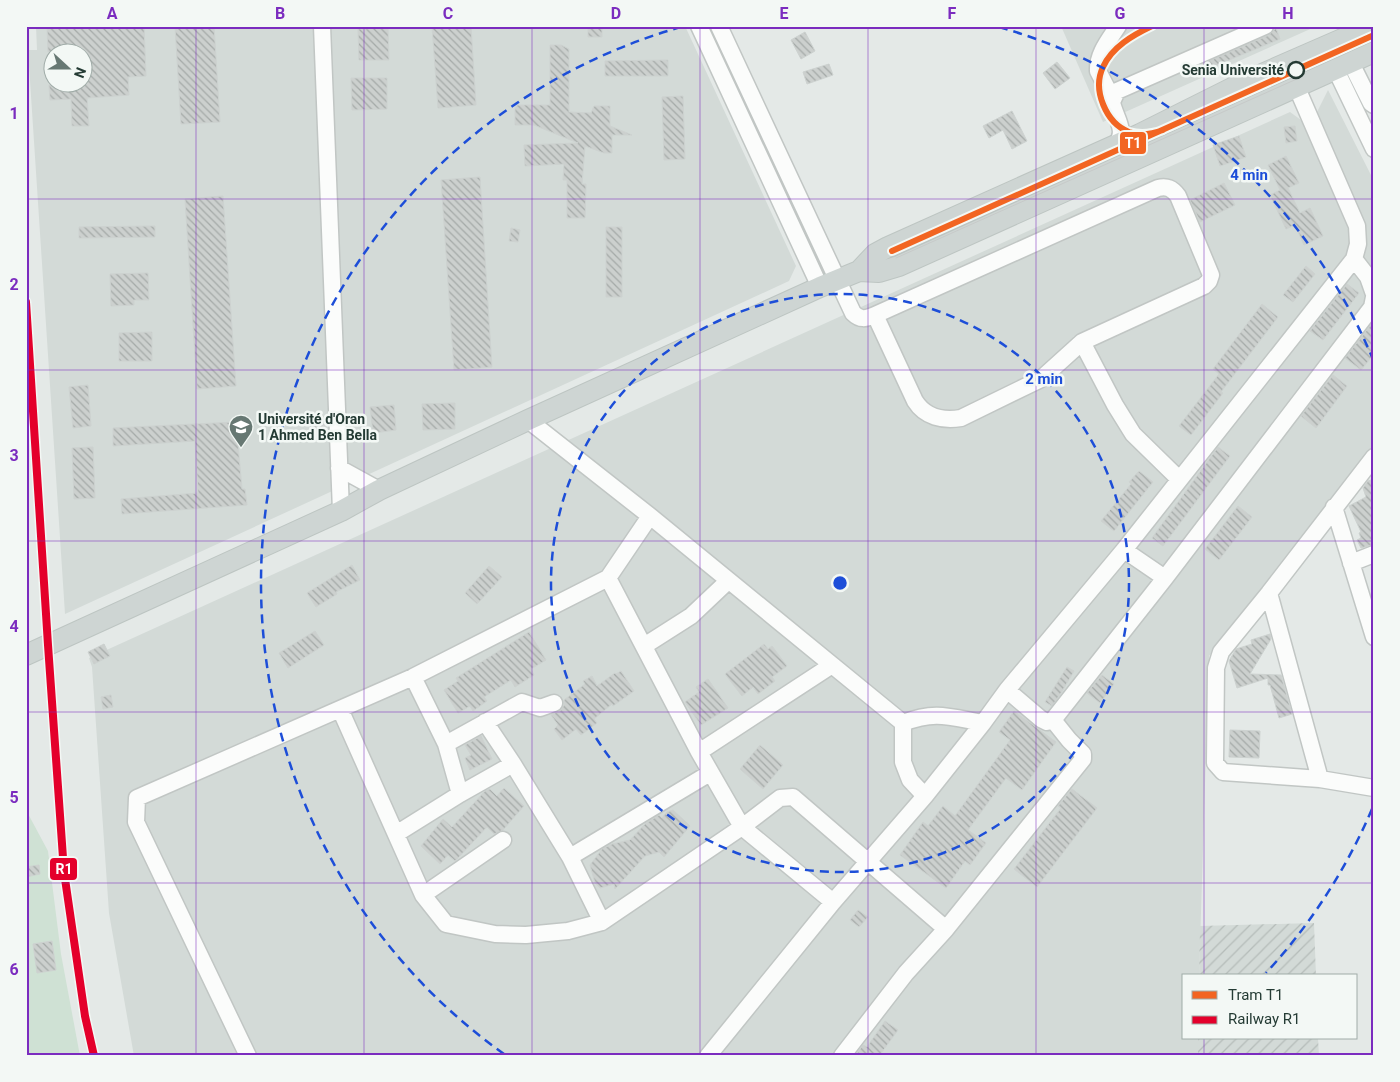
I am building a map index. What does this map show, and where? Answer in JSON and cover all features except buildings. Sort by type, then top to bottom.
[{"type":"main road","points":[[859,271],[875,254],[888,247],[1115,145],[1246,81],[1372,26]]},
{"type":"main road","points":[[26,655],[340,511],[379,490],[528,420],[829,283],[859,271],[879,272],[899,266],[1374,52]]},
{"type":"street","points":[[322,26],[340,511]]},
{"type":"street","points":[[699,26],[829,283],[857,317],[863,319],[875,315],[1165,186],[1172,189],[1178,196],[1211,275],[1209,281],[1204,286],[1082,342],[1041,379],[962,418],[944,419],[927,414],[920,409],[875,315]]},
{"type":"street","points":[[719,26],[829,283]]},
{"type":"street","points":[[1115,145],[1121,135],[1117,117],[1112,106],[1112,98],[1098,71],[1098,67],[1102,52],[1118,26]]},
{"type":"street","points":[[1112,98],[1117,91],[1264,26]]},
{"type":"street","points":[[1344,66],[1374,105]]},
{"type":"street","points":[[1344,66],[1374,149]]},
{"type":"street","points":[[708,1056],[833,902],[925,796],[1007,690],[1124,550],[1354,259],[1358,244],[1357,226],[1297,88]]},
{"type":"street","points":[[1117,117],[1126,125],[1138,128],[1151,128]]},
{"type":"street","points":[[1007,690],[1041,719],[1047,722],[1053,720],[1165,578],[1372,307],[1374,296],[1368,277],[1354,259]]},
{"type":"street","points":[[1082,342],[1115,406],[1133,434],[1179,479]]},
{"type":"street","points":[[528,420],[650,516],[903,723]]},
{"type":"street","points":[[1374,457],[1221,652],[1216,668],[1215,763],[1223,772],[1320,779],[1374,788]]},
{"type":"street","points":[[339,468],[379,490]]},
{"type":"street","points":[[1334,507],[1374,637]]},
{"type":"street","points":[[248,1056],[136,822],[137,798],[413,677],[608,578],[650,516]]},
{"type":"street","points":[[1124,550],[1165,578]]},
{"type":"street","points":[[1351,564],[1374,554]]},
{"type":"street","points":[[608,578],[710,773],[742,828],[833,902]]},
{"type":"street","points":[[644,646],[691,616],[728,581]]},
{"type":"street","points":[[1269,593],[1320,779]]},
{"type":"street","points":[[699,752],[832,665]]},
{"type":"street","points":[[413,677],[446,744],[460,794]]},
{"type":"street","points":[[446,744],[522,702],[540,708],[554,703]]},
{"type":"street","points":[[340,709],[423,895],[446,924],[495,934],[526,935],[568,931],[602,922],[742,828],[780,798],[787,796],[793,797],[946,928]]},
{"type":"street","points":[[903,723],[928,715],[941,715],[983,723]]},
{"type":"street","points":[[842,1056],[906,973],[946,928],[1083,759],[1083,754],[1053,720]]},
{"type":"street","points":[[484,722],[513,764],[570,857],[602,922]]},
{"type":"street","points":[[903,723],[903,762],[910,780],[925,796]]},
{"type":"street","points":[[396,834],[513,764]]},
{"type":"street","points":[[570,857],[710,773]]},
{"type":"street","points":[[423,895],[503,840]]},
{"type":"shaded area","name":"Université d'Oran 1 Ahmed Ben Bella","points":[[36,26],[685,26],[796,266],[789,281],[65,614],[28,50],[37,50]]},
{"type":"shaded area","points":[[1061,26],[1317,26],[1103,122]]},
{"type":"shaded area","points":[[1328,90],[1374,181],[1374,448],[1209,656],[1199,974],[1182,974],[1182,1040],[1198,1040],[1198,1056],[134,1056],[109,913],[92,667],[89,658],[1290,112],[1301,120],[1315,116]]},
{"type":"shaded area","points":[[1314,923],[1316,974],[1199,974],[1200,926]]},
{"type":"shaded area","points":[[1198,1040],[1318,1040],[1319,1056],[1198,1056]]},
{"type":"green space","points":[[26,810],[48,851],[61,954],[80,1056],[26,1056]]},
{"type":"tram line","points":[[1152,26],[1131,38],[1112,53],[1103,67],[1099,86],[1103,105],[1108,114],[1121,128],[1138,134],[1163,130]]},
{"type":"tram line","name":"T1","points":[[1152,26],[1131,38],[1112,53],[1103,67],[1099,86],[1103,105],[1108,114],[1121,128],[1138,134],[1163,130]]},
{"type":"tram line","name":"T1","points":[[892,251],[1374,35]]},
{"type":"tram line","points":[[896,258],[1299,78]]},
{"type":"rail line","name":"R1","points":[[26,302],[64,872],[85,1016],[94,1056]]},
{"type":"place","name":"Senia Université","points":[[1296,70]]},
{"type":"place","name":"Université d'Oran 1 Ahmed Ben Bella","points":[[241,448]]}]
